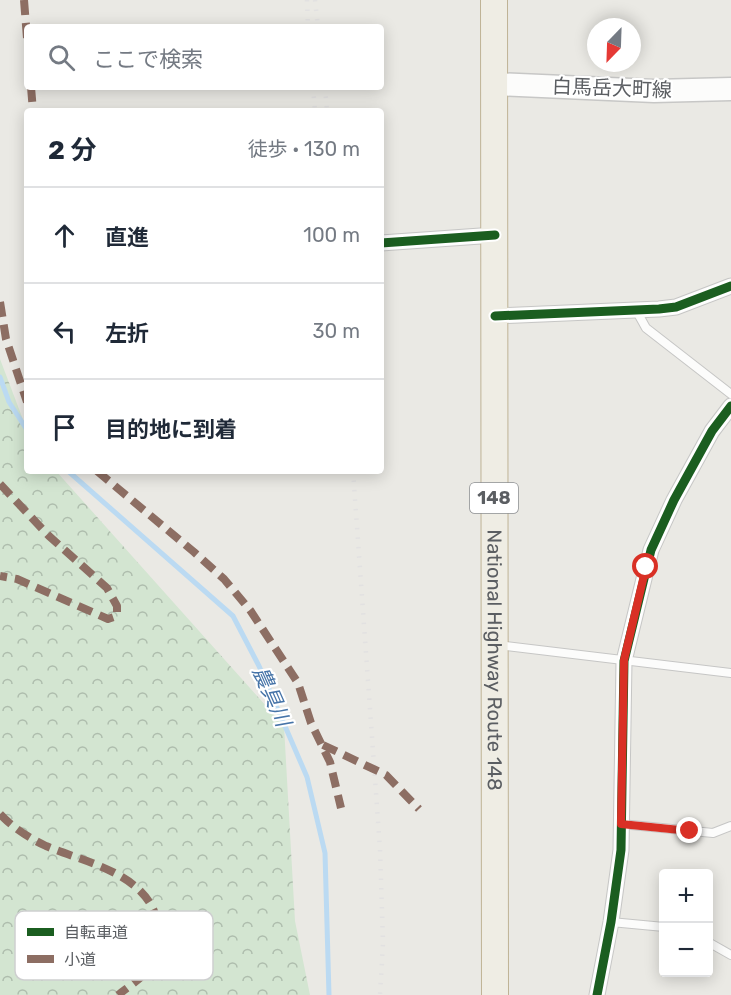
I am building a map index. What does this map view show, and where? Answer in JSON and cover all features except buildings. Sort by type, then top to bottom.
[{"type":"highway","name":"National Highway Route 148","points":[[494,0],[495,995]]},
{"type":"main road","name":"白馬岳大町線","points":[[494,84],[654,91],[731,89]]},
{"type":"street","points":[[384,243],[495,235]]},
{"type":"street","points":[[495,316],[676,307],[731,286]]},
{"type":"street","points":[[597,995],[611,922],[621,850],[624,660],[651,550],[674,500],[712,431],[730,410]]},
{"type":"lane","points":[[635,309],[646,328],[731,394]]},
{"type":"lane","points":[[493,644],[731,673]]},
{"type":"lane","points":[[621,824],[714,833],[731,826]]},
{"type":"lane","points":[[611,922],[659,927]]},
{"type":"lane","points":[[713,945],[731,955]]},
{"type":"green space","points":[[0,359],[24,422],[24,474],[59,474],[284,726],[295,921],[310,995],[0,995]]},
{"type":"waterway","name":"農具川","points":[[0,377],[9,402],[24,425]]},
{"type":"waterway","name":"農具川","points":[[71,474],[233,616],[259,666],[307,777],[325,853],[329,995]]},
{"type":"railway","points":[[307,0],[308,24]]},
{"type":"railway","points":[[315,0],[318,24]]},
{"type":"railway","points":[[313,90],[315,108]]},
{"type":"railway","points":[[325,90],[327,108]]},
{"type":"railway","points":[[353,474],[380,849],[383,943],[380,995]]},
{"type":"marked path","points":[[24,0],[26,24]]},
{"type":"marked path","points":[[31,90],[33,108]]},
{"type":"marked path","points":[[0,302],[6,339],[24,393]]},
{"type":"marked path","points":[[101,474],[224,579],[250,610],[298,683],[311,723],[330,762],[341,808]]},
{"type":"marked path","points":[[0,484],[49,536],[107,588],[117,606],[117,616],[108,619],[17,579],[0,576]]},
{"type":"marked path","points":[[323,745],[386,775],[419,809]]},
{"type":"marked path","points":[[0,814],[15,828],[40,843],[113,872],[129,881],[142,893],[153,911]]},
{"type":"marked path","points":[[118,995],[138,980]]},
{"type":"cycle path","points":[[384,243],[495,235]]},
{"type":"cycle path","points":[[495,316],[676,307],[731,286]]},
{"type":"cycle path","points":[[597,995],[611,922],[621,850],[624,661],[651,550],[674,500],[712,431],[731,406]]},
{"type":"route","points":[[646,567],[624,660],[621,824],[690,831]]}]
